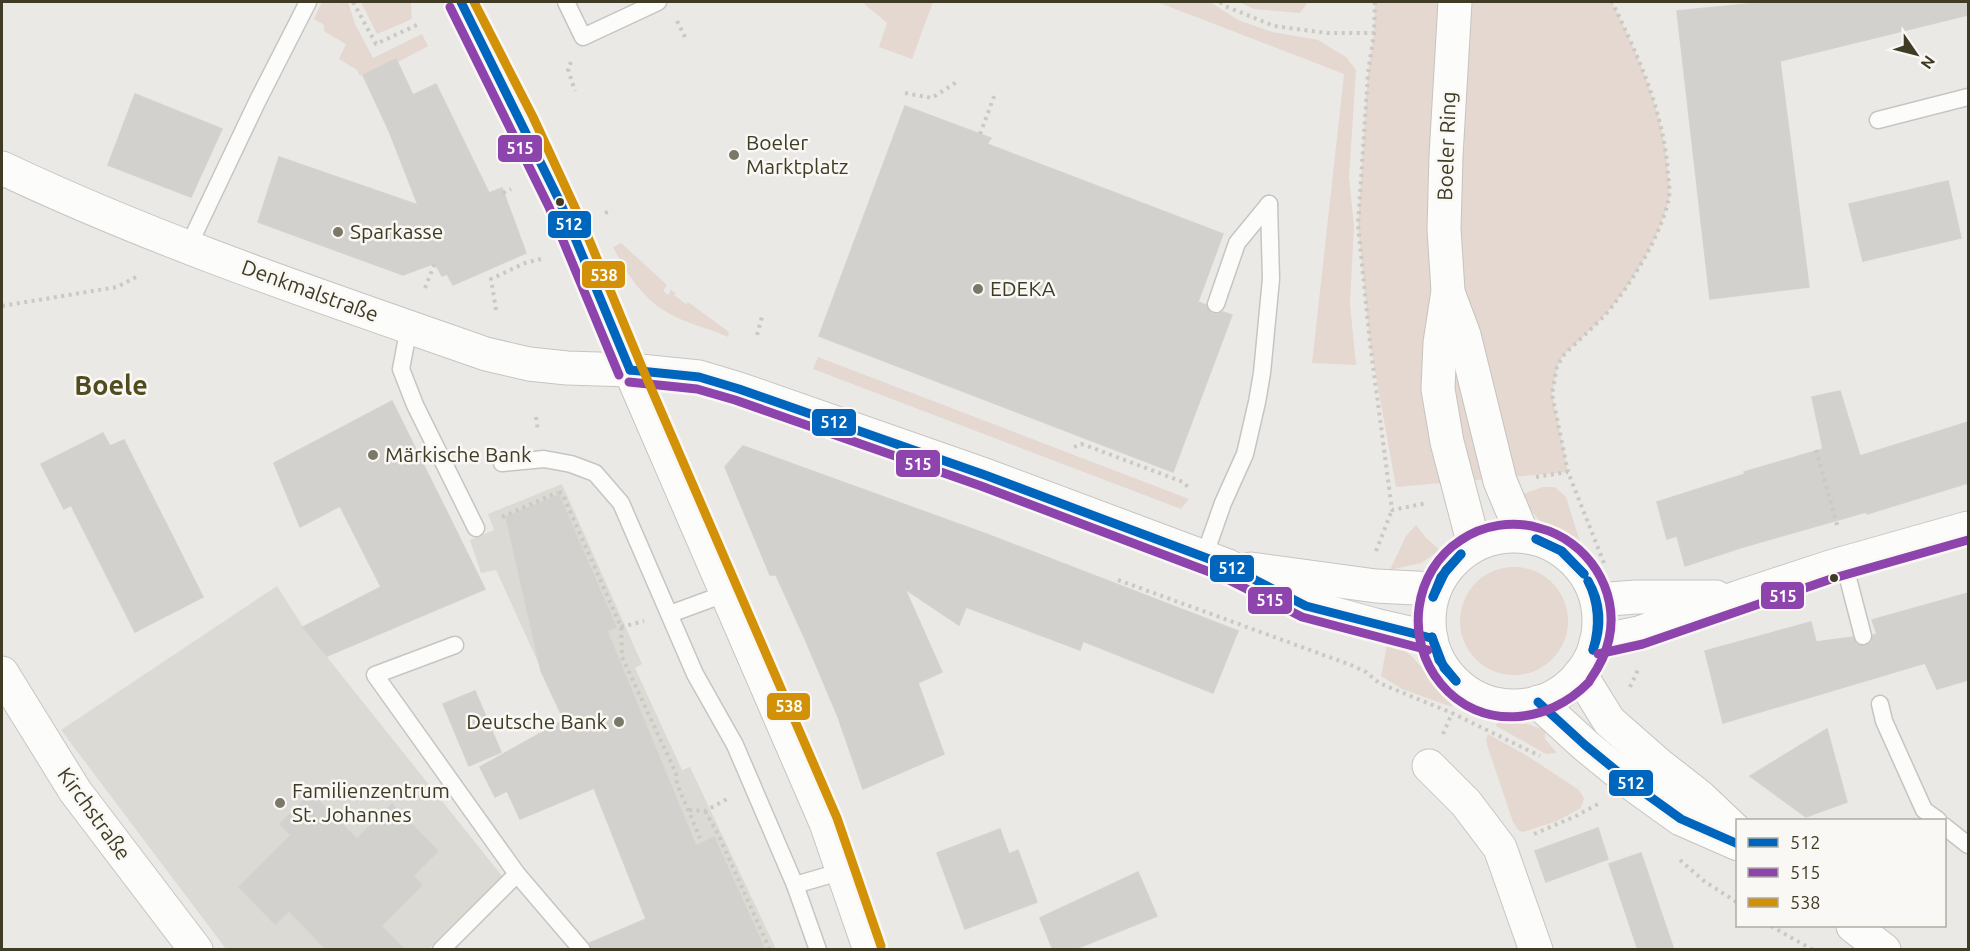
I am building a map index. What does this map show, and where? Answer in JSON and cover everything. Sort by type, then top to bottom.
[{"type":"street","points":[[461,2],[560,202],[630,370],[826,823],[870,950]]},
{"type":"street","name":"Boeler Ring","points":[[1455,2],[1444,229],[1448,291],[1440,343],[1438,389],[1448,442],[1474,545]]},
{"type":"street","name":"Denkmalstraße","points":[[2,168],[68,199],[188,247],[486,354],[529,364],[567,369],[630,370],[699,377],[739,388],[974,471],[1216,562]]},
{"type":"street","name":"Boeler Ring","points":[[1448,291],[1464,335],[1500,481],[1523,536]]},
{"type":"street","points":[[1596,642],[1639,633],[1844,563],[1968,528]]},
{"type":"street","points":[[1523,536],[1543,540],[1561,549],[1573,560],[1591,585],[1599,616],[1596,642],[1580,674],[1556,695],[1538,702],[1510,706],[1491,703],[1467,692],[1452,679],[1440,663],[1431,638],[1429,613],[1435,589],[1443,573],[1454,560],[1474,545],[1498,537],[1523,536]]},
{"type":"street","points":[[1216,562],[1376,586],[1435,589]]},
{"type":"street","points":[[1216,562],[1306,606],[1431,638]]},
{"type":"street","points":[[1596,600],[1636,597],[1739,597]]},
{"type":"street","name":"Kirchstraße","points":[[2,673],[75,791],[196,950]]},
{"type":"street","points":[[1580,674],[1609,721],[1658,764],[1699,795],[1736,832]]},
{"type":"street","points":[[1538,702],[1635,786],[1681,819],[1736,844]]},
{"type":"street","points":[[1429,766],[1466,803],[1500,848],[1536,950]]},
{"type":"street","points":[[1854,927],[1884,950]]},
{"type":"lane","points":[[188,247],[308,2]]},
{"type":"lane","points":[[566,2],[583,37],[658,2]]},
{"type":"lane","points":[[1878,120],[1968,97]]},
{"type":"lane","points":[[1216,303],[1237,243],[1269,204],[1271,279],[1262,374],[1245,454],[1222,503],[1216,562]]},
{"type":"lane","points":[[409,327],[401,369],[415,405],[476,528]]},
{"type":"lane","points":[[502,463],[544,459],[571,464],[595,473],[621,503],[695,674],[735,745],[795,885],[818,950]]},
{"type":"lane","points":[[1844,563],[1863,636]]},
{"type":"lane","points":[[670,614],[727,593]]},
{"type":"lane","points":[[455,645],[375,675],[517,874],[582,950]]},
{"type":"lane","points":[[1880,704],[1884,721],[1924,810],[1937,819]]},
{"type":"lane","points":[[1946,828],[1968,845]]},
{"type":"lane","points":[[795,885],[843,871]]},
{"type":"lane","points":[[441,950],[517,874]]},
{"type":"path","points":[[353,2],[376,44],[421,23]]},
{"type":"path","points":[[1220,2],[1274,26],[1327,33],[1374,33]]},
{"type":"path","points":[[1375,2],[1358,225],[1370,343],[1392,510],[1462,495]]},
{"type":"path","points":[[1605,566],[1568,472],[1552,394],[1557,367],[1569,350],[1615,304],[1651,244],[1669,197],[1668,166],[1649,87],[1612,2]]},
{"type":"path","points":[[905,93],[932,98],[958,81]]},
{"type":"path","points":[[980,134],[995,94]]},
{"type":"path","points":[[503,192],[511,189]]},
{"type":"path","points":[[605,213],[612,210]]},
{"type":"path","points":[[496,310],[491,279],[525,262],[540,259]]},
{"type":"path","points":[[425,288],[435,263]]},
{"type":"path","points":[[2,306],[117,287],[140,275]]},
{"type":"path","points":[[757,335],[762,317]]},
{"type":"path","points":[[1074,447],[1081,444],[1090,447],[1183,482],[1190,489]]},
{"type":"path","points":[[1815,450],[1838,529]]},
{"type":"path","points":[[1500,481],[1568,472]]},
{"type":"path","points":[[558,491],[562,493],[621,627],[622,657],[676,773],[677,784],[700,838]]},
{"type":"path","points":[[1118,580],[1351,665],[1366,672],[1379,683],[1452,713],[1548,759]]},
{"type":"path","points":[[1500,848],[1576,816],[1608,798]]},
{"type":"path","points":[[688,810],[705,811],[718,834],[770,950]]},
{"type":"path","points":[[1774,927],[1813,950]]},
{"type":"shaded area","points":[[322,2],[337,4],[348,2],[355,24],[373,58],[422,34],[428,46],[398,62],[396,59],[360,76],[357,70],[339,59],[346,44],[324,31],[324,25],[314,19]]},
{"type":"shaded area","points":[[361,2],[411,2],[412,19],[377,34]]},
{"type":"shaded area","points":[[862,2],[933,2],[912,59],[879,47],[887,23]]},
{"type":"shaded area","points":[[1157,2],[1210,2],[1238,20],[1272,32],[1318,40],[1346,57],[1356,70],[1349,177],[1354,226],[1350,304],[1356,365],[1312,363],[1344,74]]},
{"type":"shaded area","points":[[1239,2],[1308,2],[1300,13],[1254,9]]},
{"type":"shaded area","points":[[1375,2],[1612,2],[1640,64],[1662,130],[1669,198],[1661,225],[1631,280],[1608,311],[1563,356],[1557,367],[1552,394],[1568,472],[1396,487],[1370,343],[1358,225]]},
{"type":"shaded area","points":[[621,243],[667,285],[663,291],[668,295],[671,290],[676,293],[674,295],[686,304],[688,302],[729,332],[728,337],[680,319],[648,298],[625,269],[613,247]]},
{"type":"shaded area","points":[[818,357],[1189,499],[1181,509],[813,369]]},
{"type":"shaded area","points":[[562,484],[642,664],[635,668],[682,770],[690,767],[776,949],[673,949],[642,907],[580,754],[496,570],[481,573],[470,540],[494,530],[488,514]]},
{"type":"shaded area","points":[[1543,487],[1555,487],[1566,497],[1581,545],[1539,520],[1518,496]]},
{"type":"shaded area","points":[[1416,525],[1440,550],[1421,563],[1390,570],[1406,536]]},
{"type":"shaded area","points":[[1514,567],[1535,571],[1552,583],[1564,600],[1568,621],[1564,642],[1552,659],[1535,671],[1514,675],[1493,671],[1476,659],[1464,642],[1460,621],[1464,600],[1476,583],[1493,571]]},
{"type":"shaded area","name":"Familienzentrum St. Johannes","points":[[277,586],[303,627],[502,876],[429,949],[226,949],[61,730]]},
{"type":"shaded area","points":[[1388,640],[1415,660],[1453,703],[1452,707],[1402,689],[1381,676]]},
{"type":"shaded area","points":[[1498,722],[1527,724],[1545,730],[1545,739],[1557,753],[1546,754],[1496,726]]},
{"type":"shaded area","points":[[1488,734],[1529,757],[1579,790],[1584,798],[1581,808],[1557,821],[1523,832],[1518,830],[1513,822],[1487,745]]},
{"type":"building","points":[[1768,2],[1968,2],[1968,15],[1780,61],[1809,287],[1710,299],[1677,11]]},
{"type":"building","points":[[396,59],[413,95],[436,84],[489,193],[502,188],[526,253],[453,285],[447,274],[442,276],[435,263],[403,275],[258,222],[279,157],[418,205],[389,131],[363,75]]},
{"type":"building","points":[[135,94],[222,129],[191,197],[108,165]]},
{"type":"building","points":[[905,106],[991,138],[987,144],[1223,234],[1198,302],[1206,305],[1212,314],[1223,312],[1232,315],[1173,472],[819,336]]},
{"type":"building","points":[[1948,181],[1961,238],[1863,261],[1849,204]]},
{"type":"building","points":[[1840,391],[1860,456],[1968,422],[1968,483],[1867,514],[1866,512],[1743,547],[1685,566],[1677,536],[1667,539],[1657,502],[1745,474],[1744,472],[1823,449],[1812,397]]},
{"type":"building","points":[[392,401],[485,589],[327,656],[303,627],[381,587],[340,506],[300,527],[274,463]]},
{"type":"building","points":[[103,433],[110,446],[124,440],[203,597],[135,632],[71,505],[64,509],[41,464]]},
{"type":"building","points":[[743,446],[989,535],[1238,631],[1213,693],[1083,641],[1080,650],[966,607],[959,625],[905,589],[942,672],[918,683],[944,754],[863,789],[838,717],[805,639],[776,575],[770,575],[725,467]]},
{"type":"building","points":[[559,495],[616,627],[607,631],[696,846],[714,837],[765,950],[592,950],[590,943],[646,919],[594,788],[520,819],[507,791],[495,797],[480,767],[564,720],[541,671],[506,517]]},
{"type":"building","points":[[1968,593],[1968,680],[1937,689],[1925,663],[1723,723],[1705,651],[1811,622],[1816,642],[1853,637],[1856,644],[1865,646],[1871,643],[1873,635],[1877,634],[1872,620]]},
{"type":"building","points":[[475,691],[501,752],[469,766],[443,704]]},
{"type":"building","points":[[1827,729],[1847,802],[1806,817],[1750,776]]},
{"type":"building","points":[[311,793],[357,839],[392,804],[438,851],[413,876],[422,885],[381,926],[405,950],[327,950],[289,911],[275,924],[239,887],[291,835],[280,824]]},
{"type":"building","points":[[1598,828],[1608,859],[1546,882],[1535,851]]},
{"type":"building","points":[[1000,829],[1009,854],[1018,850],[1037,902],[965,929],[937,853]]},
{"type":"building","points":[[1641,853],[1674,950],[1638,950],[1609,864]]},
{"type":"building","points":[[1138,872],[1157,916],[1073,950],[1053,950],[1040,918]]},
{"type":"transit line","name":"512","points":[[461,2],[560,202],[630,370]]},
{"type":"transit line","name":"538","points":[[474,2],[533,117],[583,225],[641,365],[837,818],[881,946]]},
{"type":"transit line","name":"515","points":[[450,7],[549,207],[619,375]]},
{"type":"transit line","name":"512","points":[[630,370],[699,377],[739,389],[985,475],[1228,566],[1306,606],[1431,638]]},
{"type":"transit line","name":"515","points":[[629,382],[697,389],[735,400],[981,486],[1223,577],[1302,617],[1428,650]]},
{"type":"transit line","name":"515","points":[[1589,682],[1554,707],[1534,714],[1514,717],[1475,710],[1457,699],[1441,684],[1429,666],[1418,627],[1419,607],[1432,569],[1445,553],[1461,540],[1498,525],[1519,524],[1539,528],[1556,534],[1572,544],[1585,555],[1596,570],[1609,603],[1611,621],[1608,645],[1590,680]]},
{"type":"transit line","name":"512","points":[[1536,539],[1562,551],[1584,574]]},
{"type":"transit line","name":"512","points":[[1536,539],[1561,551],[1584,574]]},
{"type":"transit line","name":"515","points":[[1598,654],[1643,644],[1834,578],[1968,540]]},
{"type":"transit line","name":"512","points":[[1433,597],[1441,577],[1461,554]]},
{"type":"transit line","name":"512","points":[[1433,597],[1446,570],[1461,554]]},
{"type":"transit line","name":"512","points":[[1588,581],[1596,597],[1599,615],[1598,632],[1593,650]]},
{"type":"transit line","name":"512","points":[[1588,581],[1597,615],[1597,632],[1593,650]]},
{"type":"transit line","name":"512","points":[[1432,637],[1444,668],[1456,681]]},
{"type":"transit line","name":"512","points":[[1432,637],[1439,660],[1456,681]]},
{"type":"transit line","name":"512","points":[[1538,702],[1635,786],[1681,819],[1736,843]]},
{"type":"place","name":"Boeler Marktplatz","points":[[734,155]]},
{"type":"place","name":"Sparkasse","points":[[338,232]]},
{"type":"place","name":"EDEKA","points":[[978,289]]},
{"type":"place","name":"Märkische Bank","points":[[373,455]]},
{"type":"place","name":"Deutsche Bank","points":[[619,722]]},
{"type":"place","name":"Familienzentrum St. Johannes","points":[[280,803]]},
{"type":"district","name":"Boele","points":[[111,386]]}]
